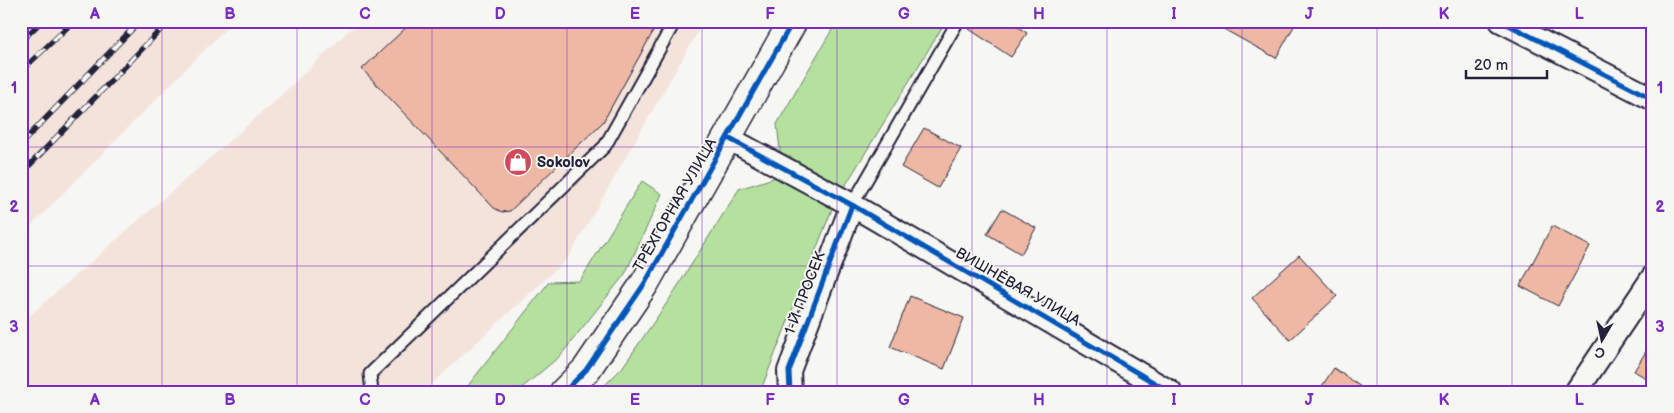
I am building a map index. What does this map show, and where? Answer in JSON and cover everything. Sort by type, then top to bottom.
[{"type":"street","name":"ТРЁХГОРНАЯ УЛИЦА","points":[[564,392],[586,370],[645,283],[793,21]]},
{"type":"street","points":[[1501,21],[1653,99]]},
{"type":"street","name":"ВИШНЁВАЯ УЛИЦА","points":[[728,138],[852,205],[1170,392]]},
{"type":"street","name":"1-Й ПРОСЕК","points":[[790,392],[789,371],[852,205]]},
{"type":"street","points":[[1576,392],[1653,277]]},
{"type":"lane","points":[[372,392],[370,374],[605,146],[675,21]]},
{"type":"lane","points":[[852,205],[958,21]]},
{"type":"shaded area","points":[[21,21],[233,21],[21,236]]},
{"type":"shaded area","points":[[359,21],[704,21],[568,258],[423,392],[27,392],[21,386],[21,323],[273,103]]},
{"type":"green space","points":[[837,21],[946,21],[834,204],[760,392],[598,392],[622,368],[669,300],[739,189],[783,175],[777,124]]},
{"type":"green space","points":[[642,181],[662,194],[625,274],[560,356],[517,392],[459,392],[467,387],[549,282],[580,281]]},
{"type":"building","points":[[413,21],[659,21],[603,122],[510,211],[502,212],[494,208],[362,69]]},
{"type":"building","points":[[974,21],[1010,21],[1027,33],[1011,57],[969,29]]},
{"type":"building","points":[[1221,21],[1297,21],[1276,58],[1218,26]]},
{"type":"building","points":[[924,128],[961,148],[938,188],[901,167]]},
{"type":"building","points":[[1002,209],[1036,228],[1021,254],[987,234]]},
{"type":"building","points":[[1552,226],[1590,246],[1558,306],[1520,286]]},
{"type":"building","points":[[1299,255],[1337,296],[1290,340],[1252,298]]},
{"type":"building","points":[[910,296],[964,318],[944,369],[890,347]]},
{"type":"building","points":[[1653,340],[1653,382],[1634,371]]},
{"type":"building","points":[[1334,368],[1368,392],[1318,392]]},
{"type":"railway","points":[[21,41],[42,21]]},
{"type":"railway","points":[[21,71],[74,21]]},
{"type":"railway","points":[[21,144],[140,21]]},
{"type":"railway","points":[[21,174],[169,21]]},
{"type":"cycle path","points":[[564,392],[586,370],[645,283],[793,21]]},
{"type":"cycle path","points":[[1501,21],[1653,99]]},
{"type":"cycle path","points":[[728,138],[852,205],[1170,392]]},
{"type":"cycle path","points":[[790,392],[789,371],[852,205]]},
{"type":"place","name":"Sokolov","points":[[518,162]]}]
